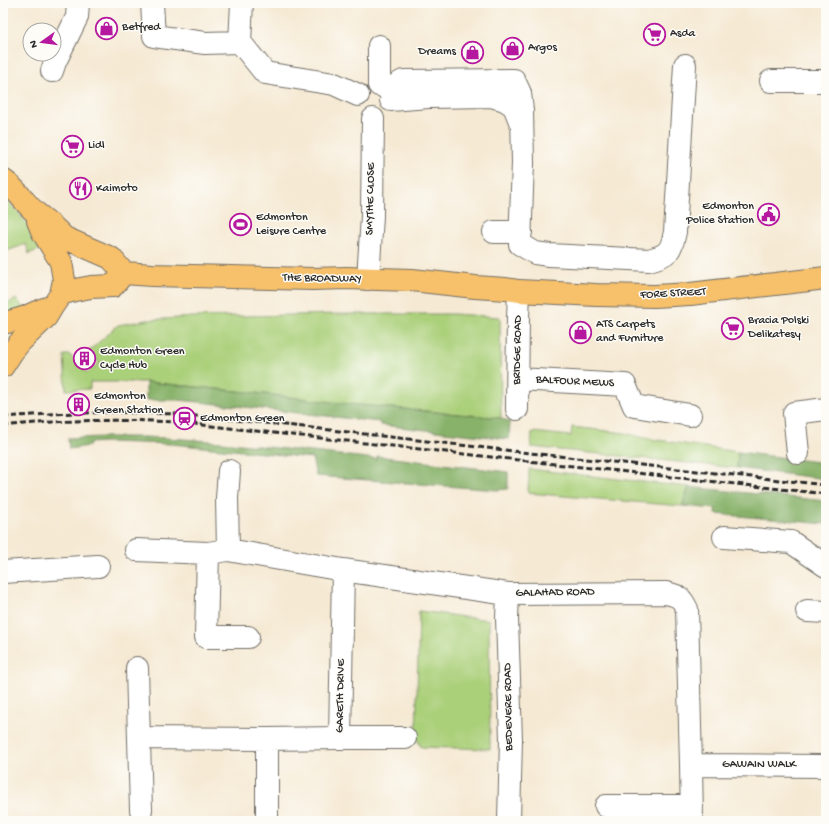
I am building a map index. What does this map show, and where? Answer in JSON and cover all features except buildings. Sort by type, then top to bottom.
[{"type":"main road","points":[[3,180],[17,192],[34,212],[52,225],[65,238],[111,258],[124,273],[113,286],[91,287],[75,290],[32,315],[3,323]]},
{"type":"main road","points":[[3,366],[21,341],[46,317],[57,300],[64,280],[61,262],[42,231],[34,212]]},
{"type":"main road","name":"THE BROADWAY","points":[[124,273],[167,276],[412,280],[519,291]]},
{"type":"main road","name":"FORE STREET","points":[[519,291],[596,295],[673,296],[826,278]]},
{"type":"street","points":[[52,71],[77,17],[78,3]]},
{"type":"street","points":[[152,3],[154,36],[205,43],[240,42]]},
{"type":"street","points":[[242,3],[240,42],[265,73],[377,91],[391,106],[389,111],[383,116],[373,119],[364,116],[359,110],[356,102],[377,91],[403,81],[514,80],[520,93],[522,111],[523,162],[520,244],[536,253],[550,255],[649,260],[666,253],[672,245],[675,232],[685,65]]},
{"type":"street","points":[[374,45],[377,91]]},
{"type":"street","points":[[771,81],[826,81]]},
{"type":"street","name":"SMYTHE CLOSE","points":[[368,279],[372,216],[373,119]]},
{"type":"street","points":[[494,232],[520,232]]},
{"type":"street","name":"BRIDGE ROAD","points":[[518,409],[519,291]]},
{"type":"street","name":"BALFOUR MEWS","points":[[518,379],[625,385],[634,406],[690,415]]},
{"type":"street","points":[[798,453],[794,413],[826,410]]},
{"type":"street","points":[[229,471],[227,498],[206,637],[248,637]]},
{"type":"street","points":[[724,537],[791,542],[826,566]]},
{"type":"street","name":"GALAHAD ROAD","points":[[136,550],[218,551],[508,594],[666,593],[676,595],[682,600],[687,609],[692,814]]},
{"type":"street","points":[[3,572],[98,566]]},
{"type":"street","name":"GARETH DRIVE","points":[[139,738],[340,738],[343,570]]},
{"type":"street","name":"BEDEVERE ROAD","points":[[508,594],[507,618],[511,740],[509,821]]},
{"type":"street","points":[[137,668],[141,810]]},
{"type":"street","points":[[340,738],[405,738]]},
{"type":"street","points":[[267,739],[267,821]]},
{"type":"street","name":"GAWAIN WALK","points":[[691,765],[826,766]]},
{"type":"street","points":[[606,806],[692,814]]},
{"type":"green space","points":[[3,197],[20,214],[44,247],[29,254],[26,244],[4,252],[3,255]]},
{"type":"green space","points":[[3,297],[7,304],[16,299],[26,310],[3,313]]},
{"type":"green space","points":[[343,314],[453,314],[500,317],[501,418],[349,404],[146,382],[90,382],[90,389],[66,390],[64,355],[70,355],[87,373],[99,363],[89,351],[118,325],[147,320],[194,317]]},
{"type":"green space","points":[[146,382],[349,404],[501,418],[510,422],[509,439],[380,425],[380,422],[199,402],[146,400]]},
{"type":"green space","points":[[572,427],[625,433],[645,438],[738,452],[737,468],[531,447],[532,432],[571,436]]},
{"type":"green space","points":[[145,437],[222,442],[376,459],[377,456],[508,472],[508,489],[497,490],[316,476],[312,458],[172,444],[105,442],[89,443],[89,446],[69,449],[68,438]]},
{"type":"green space","points":[[738,452],[826,463],[826,479],[737,468]]},
{"type":"green space","points":[[529,469],[689,487],[682,506],[528,493]]},
{"type":"green space","points":[[689,487],[826,501],[826,524],[716,514],[716,509],[682,506]]},
{"type":"green space","points":[[419,611],[489,620],[490,749],[421,747],[416,737]]},
{"type":"railway","points":[[3,417],[114,412],[176,414],[826,485]]},
{"type":"railway","points":[[3,426],[46,422],[175,422],[826,494]]},
{"type":"place","name":"Betfred","points":[[107,28]]},
{"type":"place","name":"Asda","points":[[654,34]]},
{"type":"place","name":"Argos","points":[[513,48]]},
{"type":"place","name":"Dreams","points":[[472,52]]},
{"type":"place","name":"Lidl","points":[[72,146]]},
{"type":"place","name":"Kaimoto","points":[[80,189]]},
{"type":"place","name":"Edmonton Police Station","points":[[769,214]]},
{"type":"place","name":"Edmonton Leisure Centre","points":[[241,225]]},
{"type":"place","name":"Bracia Polski Delikatesy","points":[[732,328]]},
{"type":"place","name":"ATS Carpets and Furniture","points":[[581,332]]},
{"type":"place","name":"Edmonton Green Cycle Hub","points":[[85,359]]},
{"type":"place","name":"Edmonton Green Station","points":[[79,404]]},
{"type":"place","name":"Edmonton Green","points":[[185,419]]}]
